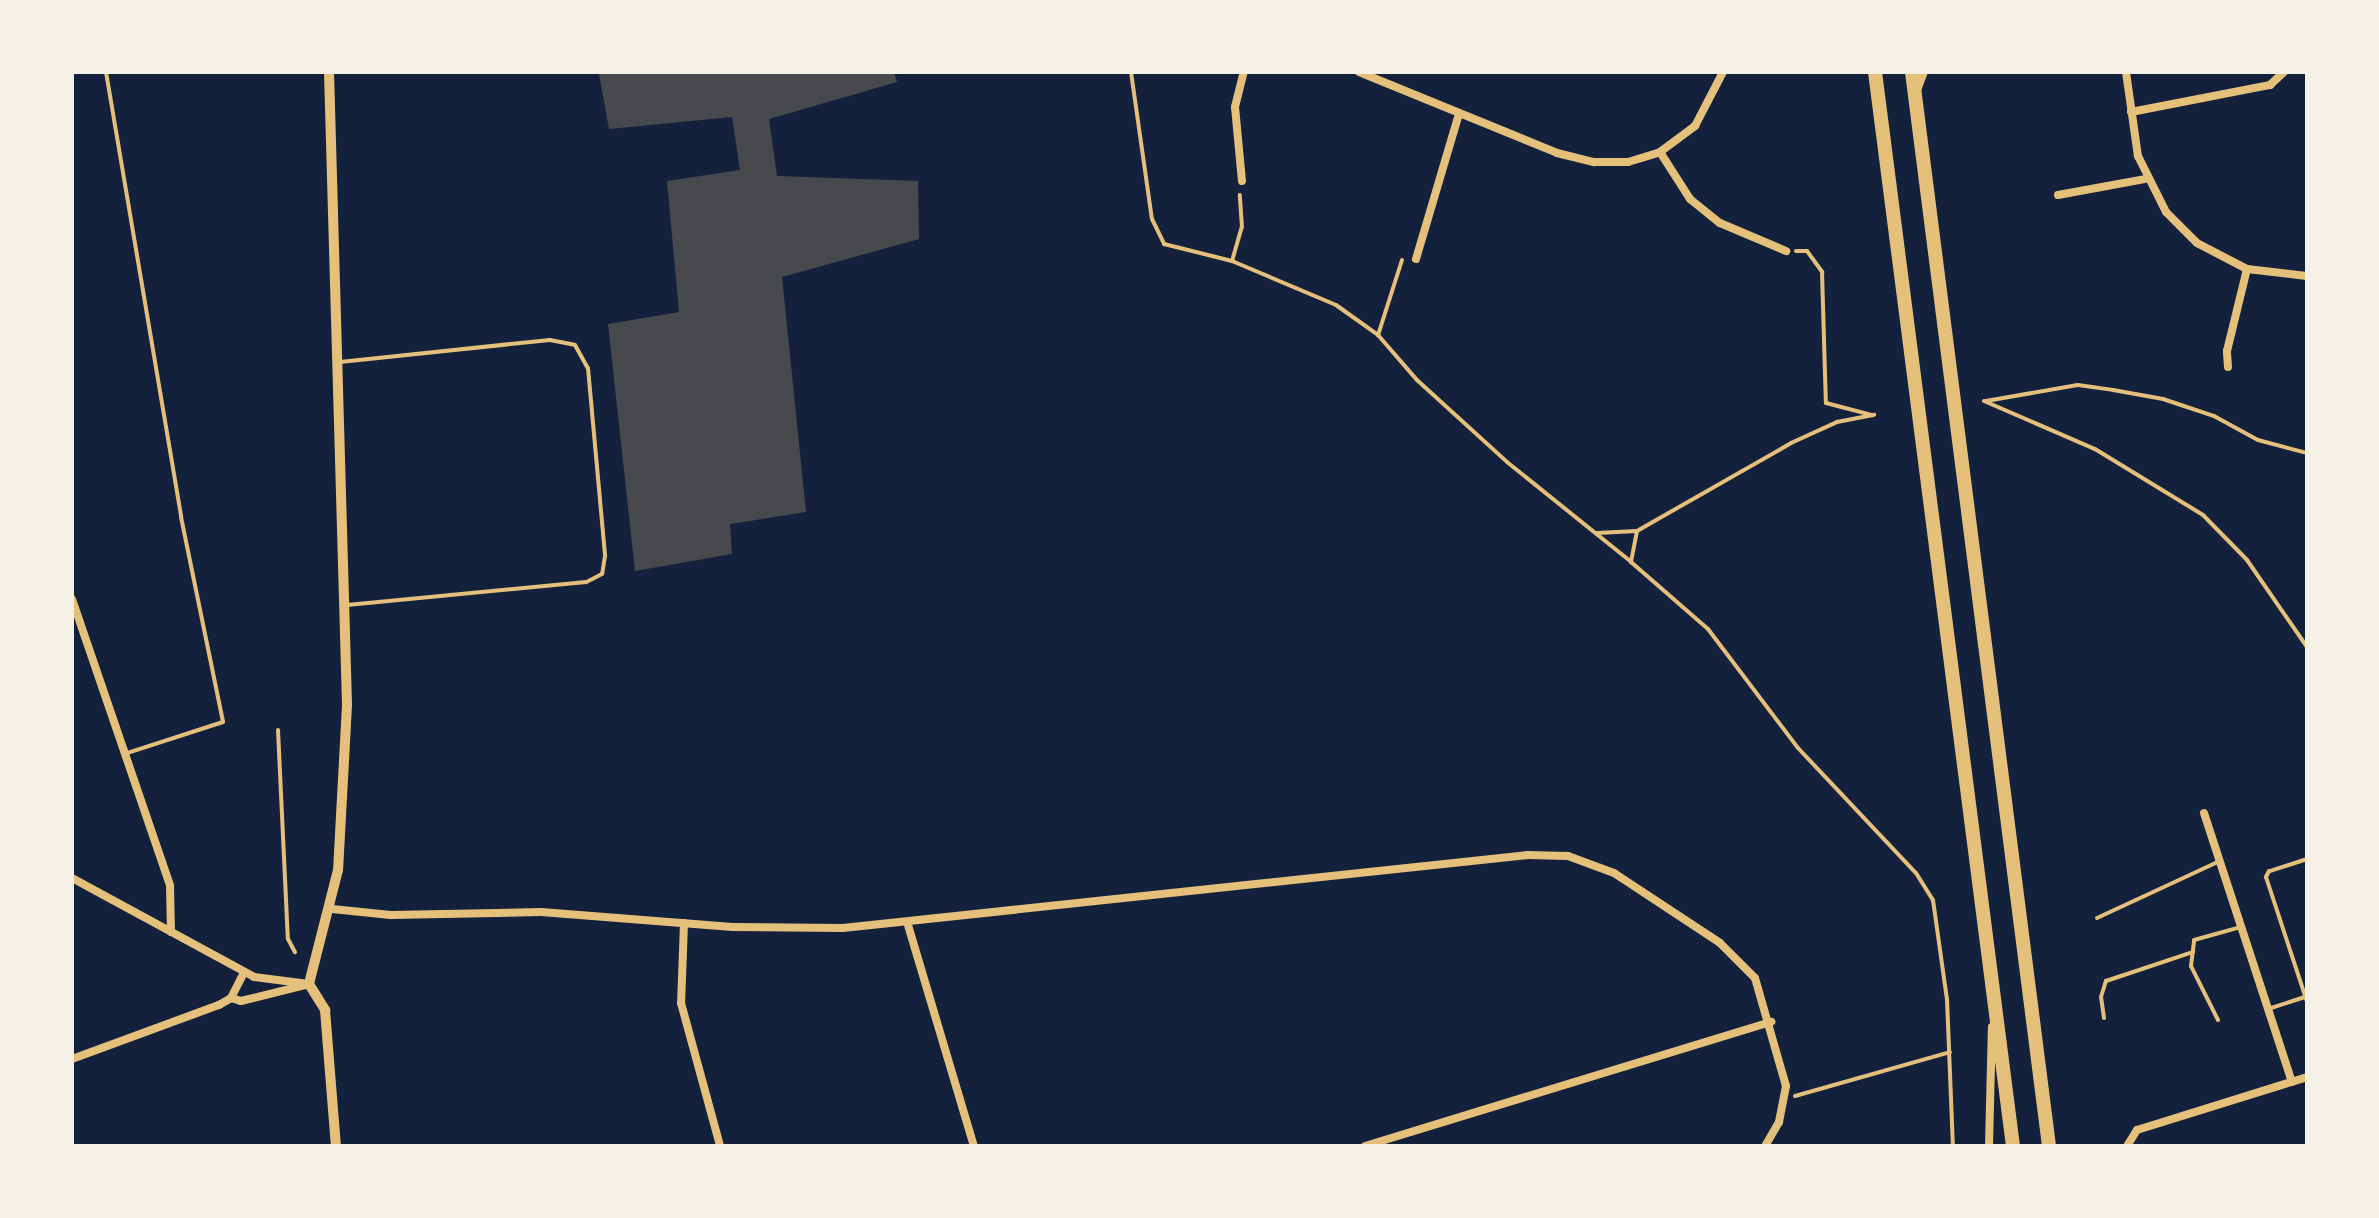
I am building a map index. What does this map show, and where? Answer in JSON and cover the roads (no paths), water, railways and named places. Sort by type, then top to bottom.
[{"type":"highway","points":[[1875,72],[1992,1015],[2013,1146]]},
{"type":"highway","points":[[1912,72],[2049,1146]]},
{"type":"street","points":[[329,72],[346,605],[342,819],[332,909],[309,984],[325,1010],[336,1146]]},
{"type":"street","points":[[1242,181],[1235,107],[1244,72]]},
{"type":"street","points":[[1359,72],[1557,153],[1594,162],[1628,162],[1660,152],[1695,126],[1723,72]]},
{"type":"street","points":[[1915,97],[1924,72]]},
{"type":"street","points":[[2126,72],[2145,179],[2166,212],[2197,243],[2247,269],[2307,276]]},
{"type":"street","points":[[2131,112],[2270,85],[2284,72]]},
{"type":"street","points":[[1416,259],[1459,114]]},
{"type":"street","points":[[1660,152],[1690,199],[1720,223],[1786,251]]},
{"type":"street","points":[[2058,195],[2145,179]]},
{"type":"street","points":[[2228,367],[2227,351],[2247,269]]},
{"type":"street","points":[[72,599],[170,886],[171,932]]},
{"type":"street","points":[[2204,813],[2292,1082]]},
{"type":"street","points":[[332,909],[391,915],[541,912],[800,928],[908,925],[1560,855],[1614,873],[1736,955],[1755,978],[1785,1073],[1785,1099],[1765,1146]]},
{"type":"street","points":[[72,878],[244,972],[264,980],[309,984]]},
{"type":"street","points":[[684,923],[681,1003],[720,1146]]},
{"type":"street","points":[[908,925],[974,1146]]},
{"type":"street","points":[[231,998],[244,972]]},
{"type":"street","points":[[72,1059],[231,998],[241,1001],[309,984]]},
{"type":"street","points":[[1989,1146],[1992,1015]]},
{"type":"street","points":[[1365,1146],[1771,1022]]},
{"type":"street","points":[[2127,1146],[2137,1130],[2307,1077]]},
{"type":"lane","points":[[106,72],[181,517],[223,722],[125,754]]},
{"type":"lane","points":[[340,362],[550,340],[575,345],[588,368],[605,556],[602,574],[586,582],[346,605]]},
{"type":"lane","points":[[2307,859],[2269,871],[2266,877],[2307,1002]]},
{"type":"lane","points":[[2097,918],[2220,861]]},
{"type":"lane","points":[[2218,1020],[2191,966],[2194,940],[2241,927]]},
{"type":"lane","points":[[2104,1018],[2101,997],[2106,981],[2193,952]]},
{"type":"lane","points":[[2268,1009],[2304,996]]}]
